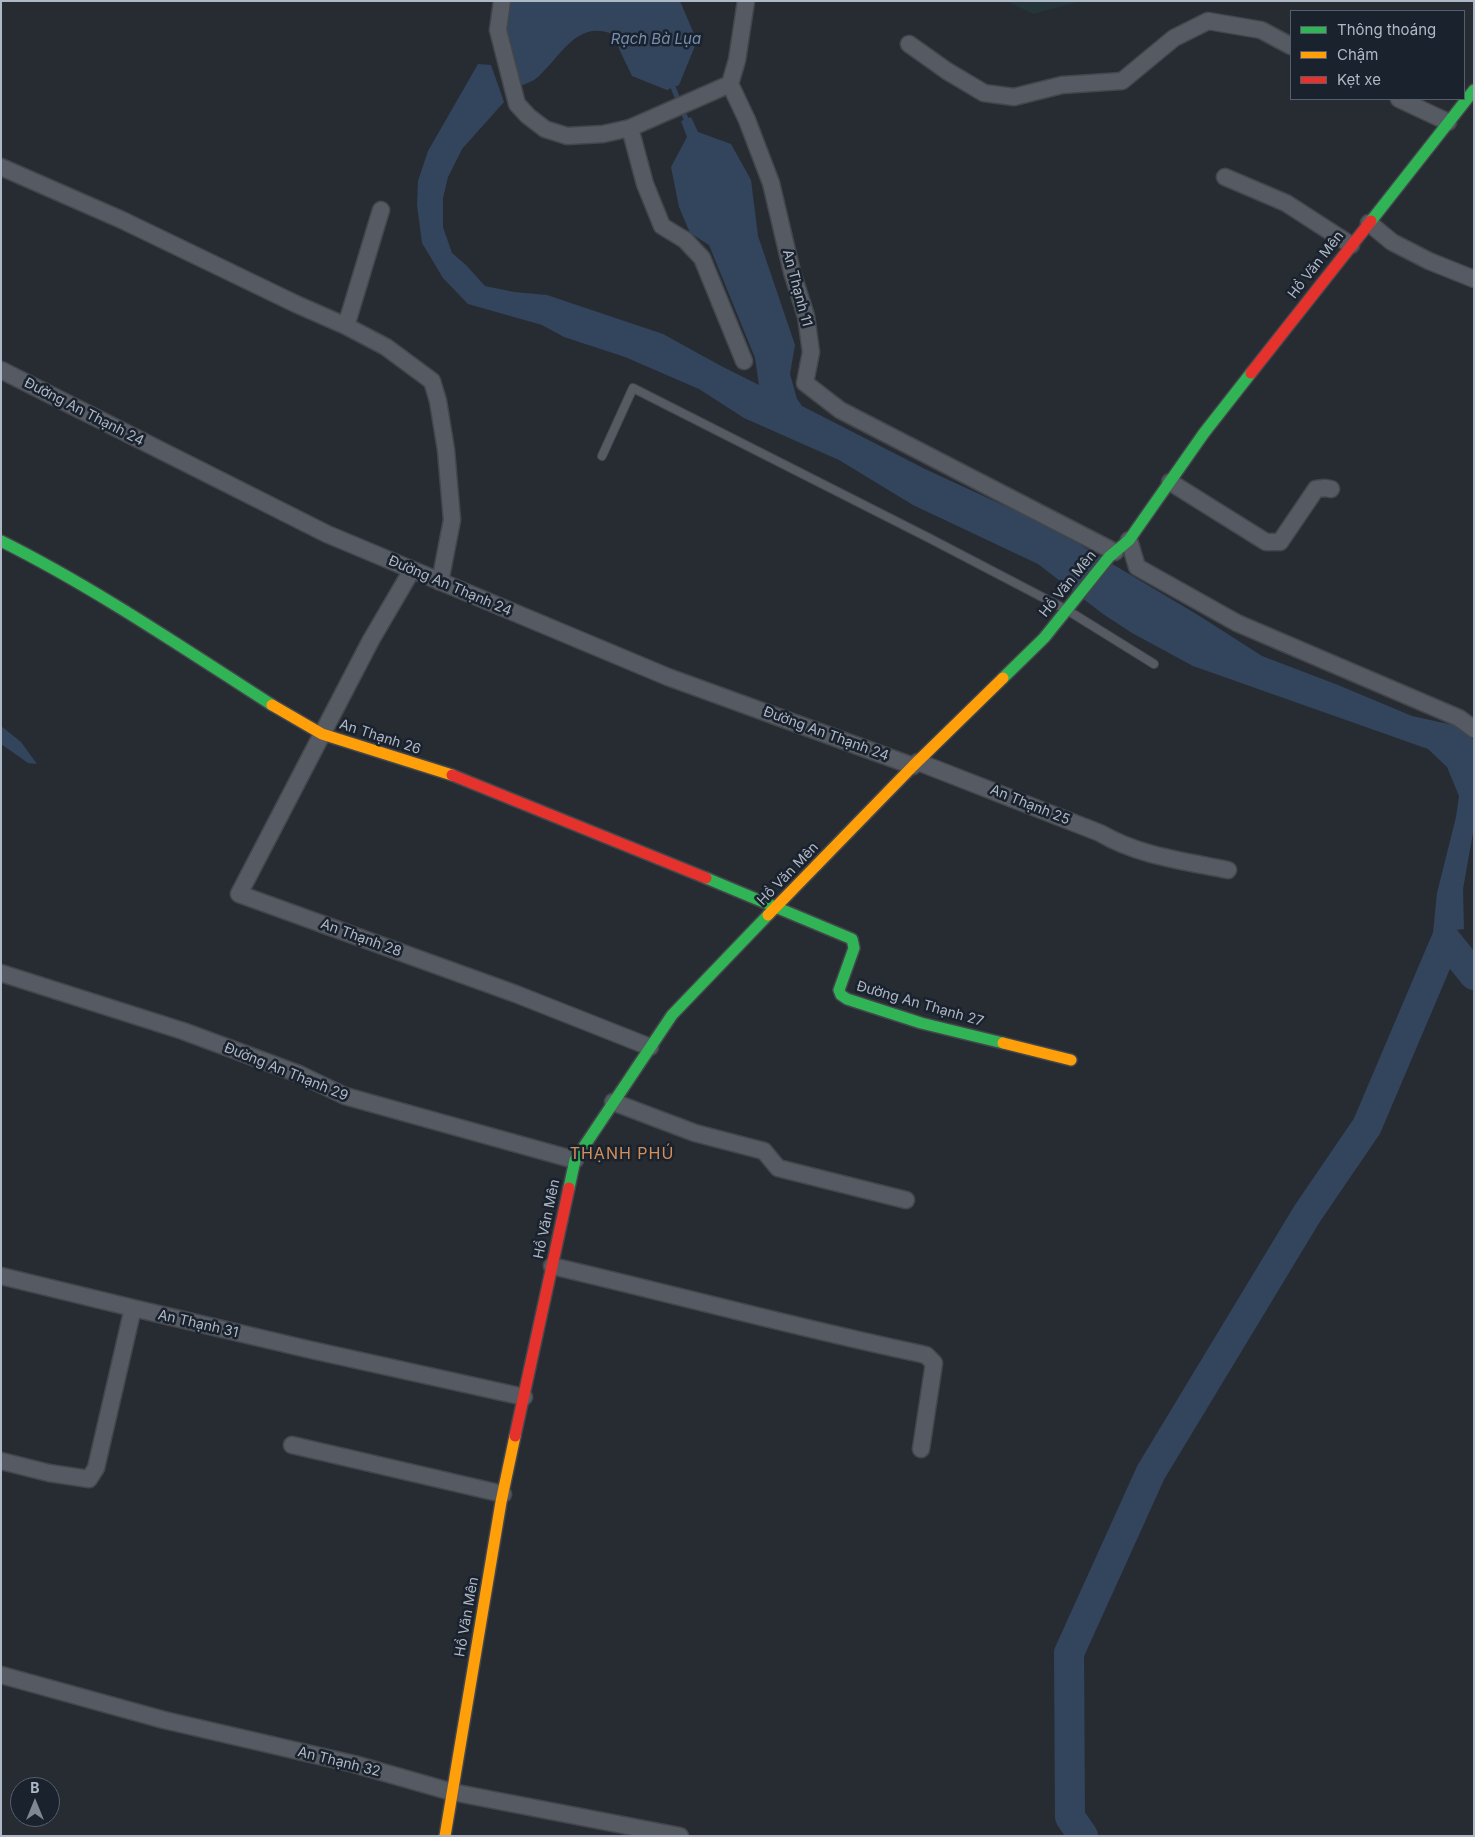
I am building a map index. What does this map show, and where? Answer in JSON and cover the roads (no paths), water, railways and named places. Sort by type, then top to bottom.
[{"type":"street","points":[[502,1],[498,30],[517,104],[528,116],[545,129],[567,136],[603,134],[630,128],[730,84],[737,60],[746,1]]},
{"type":"street","points":[[909,44],[947,71],[984,93],[1014,97],[1062,85],[1122,81],[1174,38],[1208,21],[1261,30],[1290,45]]},
{"type":"street","name":"An Thạnh 11","points":[[730,84],[747,120],[771,184],[792,272],[806,316],[811,352],[805,383],[840,410],[1112,554]]},
{"type":"street","name":"Hồ Văn Mên","points":[[445,1836],[503,1494],[574,1160],[672,1015],[915,764],[1044,638],[1112,554],[1128,540],[1204,433],[1474,90]]},
{"type":"street","points":[[1401,100],[1448,122]]},
{"type":"street","points":[[630,128],[645,184],[662,226],[685,240],[702,258],[744,361]]},
{"type":"street","points":[[1,168],[122,220],[296,304],[346,326],[386,347],[432,381],[438,401],[446,450],[452,520],[440,582]]},
{"type":"street","points":[[1225,177],[1286,203],[1351,245]]},
{"type":"street","points":[[346,326],[381,210]]},
{"type":"street","points":[[1369,223],[1392,242],[1429,261],[1474,279]]},
{"type":"street","name":"Đường An Thạnh 24","points":[[1,370],[327,534],[668,677],[915,764]]},
{"type":"street","points":[[1170,482],[1266,542],[1271,543],[1280,542],[1316,489],[1325,488],[1332,490]]},
{"type":"street","points":[[1128,540],[1137,567],[1237,623],[1459,718],[1474,729]]},
{"type":"street","name":"An Thạnh 26","points":[[1,541],[39,560],[148,625],[278,709],[322,734],[446,773],[777,907]]},
{"type":"street","points":[[322,734],[371,640],[412,570]]},
{"type":"street","name":"An Thạnh 28","points":[[322,734],[239,894],[516,994],[650,1047]]},
{"type":"street","name":"An Thạnh 25","points":[[915,764],[1100,833],[1119,844],[1140,851],[1228,870]]},
{"type":"street","name":"Đường An Thạnh 27","points":[[777,907],[852,939],[854,948],[839,990],[841,995],[847,999],[921,1023],[1071,1060]]},
{"type":"street","name":"Đường An Thạnh 29","points":[[1,973],[183,1031],[299,1074],[344,1096],[574,1160]]},
{"type":"street","points":[[614,1102],[695,1133],[764,1151],[778,1168],[906,1200]]},
{"type":"street","points":[[552,1266],[691,1299],[769,1320],[926,1355],[934,1363],[921,1448]]},
{"type":"street","name":"An Thạnh 31","points":[[1,1276],[278,1343],[524,1397]]},
{"type":"street","points":[[1,1462],[49,1473],[89,1479],[96,1468],[133,1308]]},
{"type":"street","points":[[292,1445],[503,1494]]},
{"type":"street","name":"An Thạnh 32","points":[[1,1675],[164,1720],[354,1764],[452,1792],[680,1836]]},
{"type":"lane","points":[[602,456],[633,388],[1067,610],[1154,664]]},
{"type":"water","name":"Rạch Bà Lụa","points":[[507,1],[680,1],[697,41],[679,85],[667,90],[632,76],[612,34],[600,31],[589,32],[579,36],[537,78],[518,87],[503,32]]},
{"type":"water","points":[[478,64],[491,65],[504,102],[462,149],[448,177],[443,198],[443,227],[452,253],[485,286],[514,292],[547,295],[663,334],[759,385],[755,358],[709,245],[690,233],[679,207],[671,167],[687,137],[681,121],[691,117],[698,132],[731,144],[751,180],[758,236],[795,345],[790,374],[797,399],[802,406],[927,470],[1016,511],[1077,543],[1198,615],[1262,656],[1412,716],[1462,727],[1474,741],[1474,827],[1463,889],[1464,929],[1433,933],[1437,893],[1456,817],[1459,796],[1447,767],[1428,749],[1193,666],[1132,633],[1103,614],[1038,564],[913,505],[839,460],[744,418],[699,389],[625,357],[564,337],[542,325],[468,304],[443,278],[422,243],[417,205],[418,181],[428,151]]},
{"type":"water","points":[[1,726],[21,742],[37,764],[28,763],[1,744]]},
{"type":"waterway","points":[[673,87],[686,119]]},
{"type":"waterway","points":[[1083,1836],[1070,1817],[1069,1653],[1151,1472],[1307,1214],[1367,1126],[1446,940],[1474,975]]},
{"type":"district","name":"THẠNH PHÚ","points":[[622,1154]]}]
